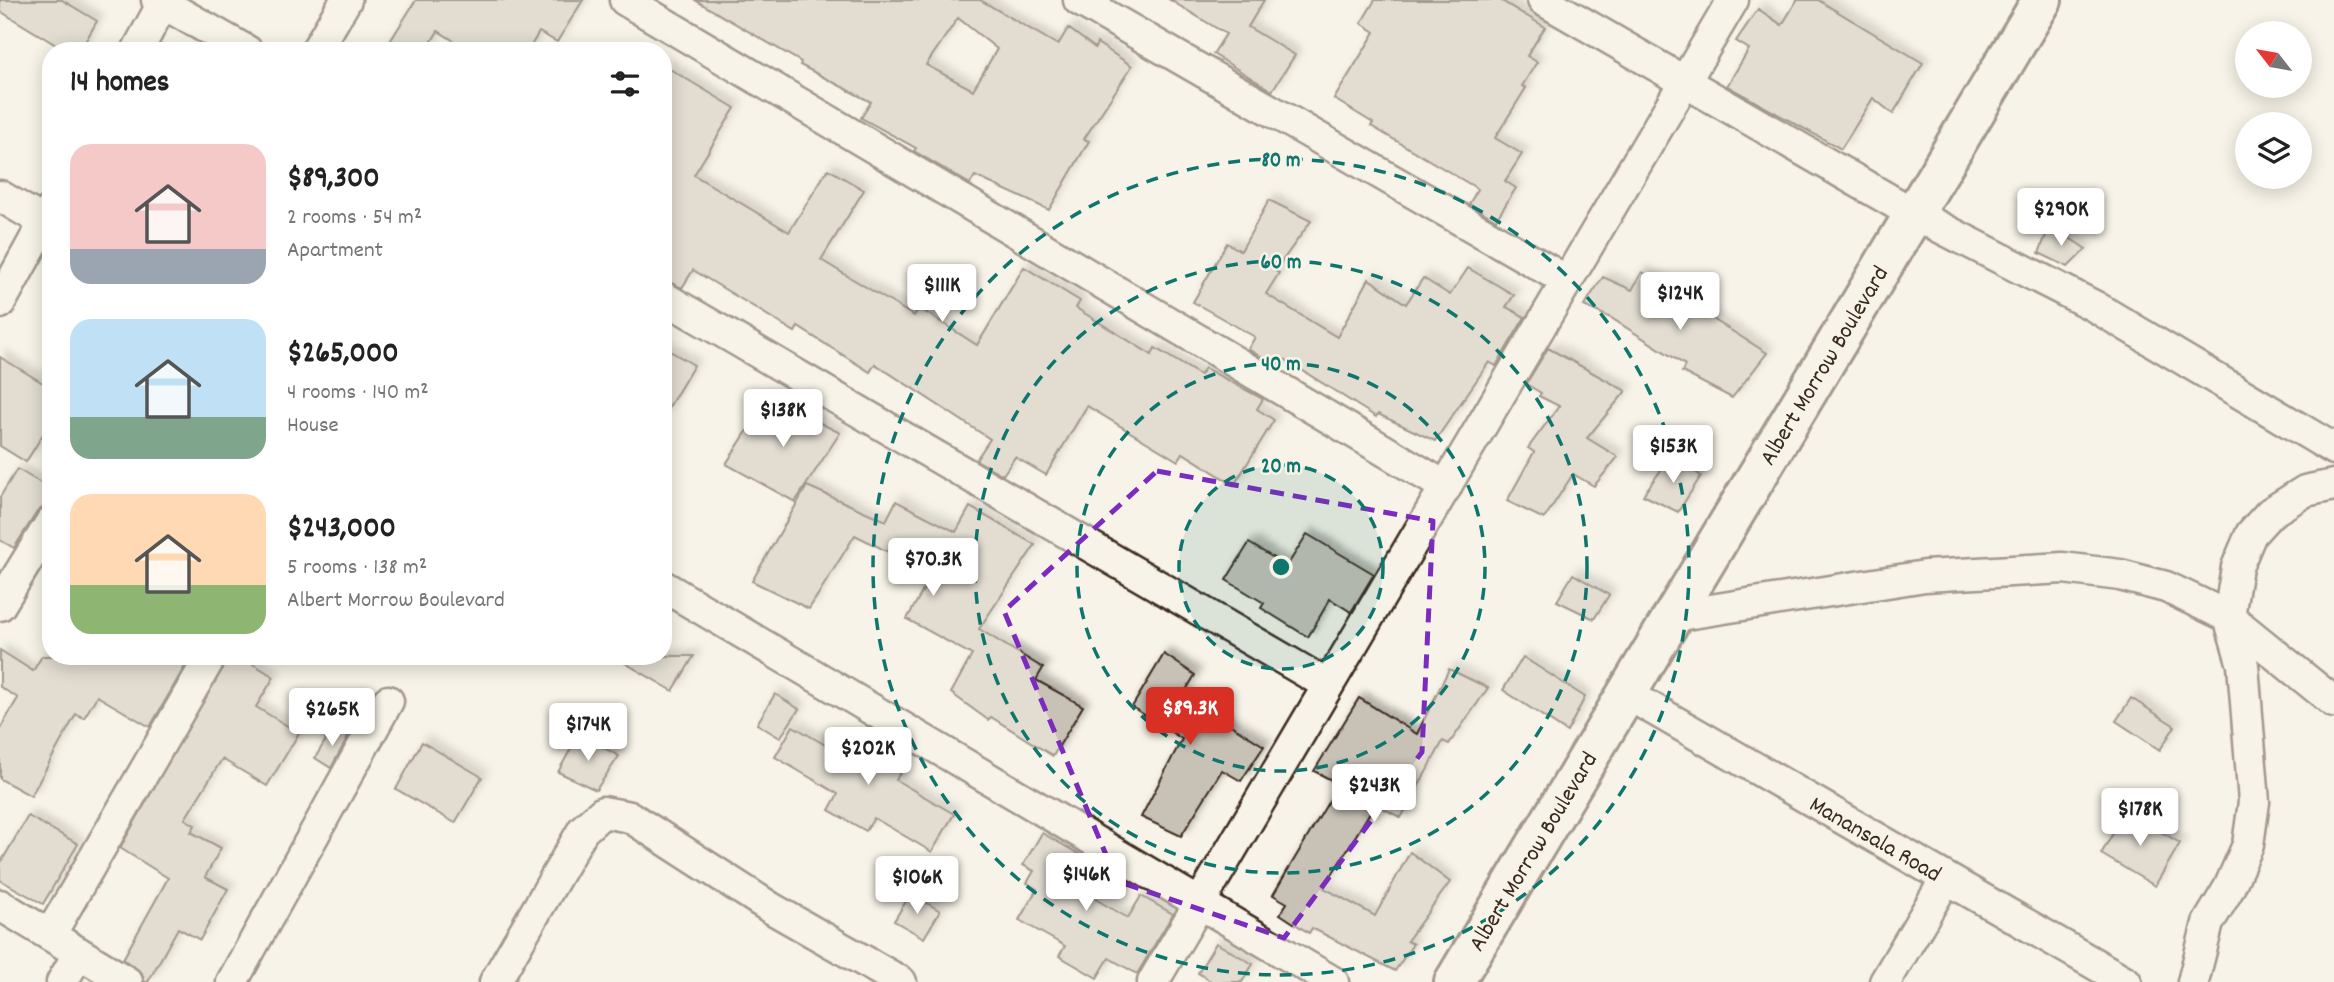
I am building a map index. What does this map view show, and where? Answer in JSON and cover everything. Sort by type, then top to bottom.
[{"type":"highway","name":"Albert Morrow Boulevard","points":[[1454,982],[2042,0]]},
{"type":"street","points":[[321,42],[346,0]]},
{"type":"street","points":[[625,0],[1446,487]]},
{"type":"street","points":[[1079,0],[1567,281]]},
{"type":"street","points":[[1543,0],[1914,214],[2094,306],[2334,449]]},
{"type":"street","points":[[1153,982],[1733,0]]},
{"type":"street","points":[[141,42],[160,2],[231,42]]},
{"type":"street","points":[[0,196],[42,217]]},
{"type":"street","points":[[0,303],[42,230]]},
{"type":"street","points":[[672,302],[1328,685]]},
{"type":"street","points":[[2193,982],[2208,923],[2229,888],[2248,845],[2254,802],[2243,665],[2229,617],[2237,567],[2251,534],[2270,513],[2305,491],[2334,485]]},
{"type":"street","points":[[0,605],[42,537]]},
{"type":"street","points":[[1673,616],[1925,576],[2063,568],[2120,575],[2166,587],[2229,617],[2334,702]]},
{"type":"street","points":[[672,591],[1333,982]]},
{"type":"street","points":[[50,935],[206,665]]},
{"type":"street","name":"Manansala Road","points":[[1627,694],[2126,982]]},
{"type":"street","points":[[232,982],[388,701]]},
{"type":"street","points":[[495,982],[583,830],[603,812],[631,817],[771,908],[901,982]]},
{"type":"street","points":[[1885,982],[1946,879]]},
{"type":"street","points":[[0,905],[127,982]]},
{"type":"street","points":[[62,982],[79,953]]},
{"type":"highlighted area","points":[[1157,471],[1433,521],[1422,752],[1284,938],[1117,881],[1004,611]]},
{"type":"building","points":[[0,0],[62,0],[97,21],[85,42],[51,42],[0,11]]},
{"type":"building","points":[[416,0],[583,0],[557,42],[539,32],[533,42],[456,42],[438,31],[431,42],[390,42]]},
{"type":"building","points":[[695,0],[980,0],[1058,45],[1068,28],[1095,48],[1097,43],[1132,66],[1084,139],[1089,141],[1049,210],[975,176],[970,184],[919,154],[914,151],[916,148],[861,118],[871,102],[800,65],[801,62]],"holes":[[[958,18],[997,49],[973,90],[926,65]]]},
{"type":"building","points":[[1170,0],[1264,0],[1248,27],[1295,55],[1272,91],[1213,54],[1226,34]]},
{"type":"building","points":[[1375,0],[1500,0],[1545,27],[1527,56],[1537,62],[1522,86],[1526,88],[1495,138],[1522,154],[1505,181],[1516,188],[1496,220],[1469,204],[1478,189],[1371,126],[1373,123],[1334,99],[1375,32],[1361,23]]},
{"type":"building","points":[[1797,0],[1818,0],[1923,63],[1893,114],[1873,98],[1841,149],[1727,86],[1749,49],[1736,41],[1758,9],[1782,25]]},
{"type":"building","points":[[672,70],[735,108],[694,175],[789,232],[828,169],[864,190],[821,260],[914,316],[919,308],[977,345],[1024,267],[1080,301],[1076,308],[1152,355],[1155,348],[1200,375],[1205,368],[1263,399],[1257,409],[1274,420],[1234,485],[1183,453],[1178,461],[1087,406],[1046,475],[1015,457],[1003,475],[976,460],[990,439],[875,364],[870,372],[798,327],[795,332],[693,270],[682,288],[672,284]]},
{"type":"building","points":[[1269,200],[1311,221],[1275,271],[1279,273],[1266,294],[1337,337],[1369,279],[1406,304],[1423,278],[1450,295],[1468,268],[1514,295],[1506,307],[1525,317],[1496,366],[1489,362],[1435,441],[1378,414],[1376,417],[1284,359],[1279,368],[1248,349],[1255,337],[1193,302],[1227,243],[1241,251]]},
{"type":"building","points":[[2050,225],[2086,249],[2068,267],[2039,253]]},
{"type":"building","points":[[1642,272],[1686,297],[1684,301],[1767,353],[1732,398],[1682,372],[1685,365],[1611,318],[1584,306],[1603,277],[1632,290]]},
{"type":"building","points":[[1548,348],[1626,391],[1587,438],[1618,457],[1594,486],[1573,474],[1544,519],[1507,501],[1534,452],[1528,448],[1559,406],[1539,396],[1541,393],[1526,384]]},
{"type":"building","points":[[672,352],[694,365],[672,402]]},
{"type":"building","points":[[0,357],[42,383],[42,436],[26,462],[0,446]]},
{"type":"building","points":[[769,397],[840,433],[795,502],[726,464]]},
{"type":"building","points":[[1671,456],[1701,476],[1678,512],[1643,495]]},
{"type":"building","points":[[17,469],[42,484],[42,510],[37,512],[14,548],[0,540],[0,497]]},
{"type":"building","points":[[807,486],[886,521],[896,501],[956,532],[970,507],[1035,545],[979,629],[1043,668],[1036,680],[1083,706],[1053,756],[991,717],[988,720],[951,693],[972,655],[907,619],[932,574],[855,535],[809,609],[752,581]]},
{"type":"building","points":[[1307,534],[1374,574],[1351,612],[1330,599],[1308,637],[1261,608],[1264,603],[1226,580],[1249,543],[1287,566]]},
{"type":"building","points":[[1573,574],[1609,595],[1594,619],[1557,601]]},
{"type":"building","points":[[0,650],[33,671],[42,656],[42,665],[186,665],[150,727],[97,696],[84,718],[76,714],[31,796],[0,779],[0,729],[18,698],[0,687]]},
{"type":"building","points":[[1164,654],[1195,675],[1183,695],[1264,746],[1241,781],[1222,770],[1181,836],[1141,817],[1182,739],[1132,707]]},
{"type":"building","points":[[672,656],[694,656],[673,691],[628,665],[672,665]]},
{"type":"building","points":[[1523,657],[1585,697],[1567,732],[1503,690]]},
{"type":"building","points":[[223,665],[255,665],[274,677],[256,707],[299,733],[267,786],[222,759],[185,819],[195,825],[191,832],[221,848],[205,877],[228,889],[200,940],[178,928],[148,982],[144,982],[142,973],[123,959],[168,878],[120,848]]},
{"type":"building","points":[[1449,669],[1488,688],[1449,744],[1443,741],[1401,818],[1375,804],[1324,888],[1375,916],[1410,852],[1450,882],[1407,941],[1413,944],[1395,971],[1312,928],[1309,933],[1280,914],[1287,903],[1273,895],[1339,784],[1314,771],[1359,698],[1417,734]]},
{"type":"building","points":[[775,694],[799,709],[780,738],[757,724]]},
{"type":"building","points":[[2131,698],[2175,726],[2160,750],[2116,721]]},
{"type":"building","points":[[793,726],[856,763],[872,735],[909,757],[896,780],[954,814],[932,852],[874,818],[866,831],[829,810],[838,794],[775,757]]},
{"type":"building","points":[[333,728],[348,737],[331,768],[315,758]]},
{"type":"building","points":[[579,734],[619,756],[596,790],[558,772]]},
{"type":"building","points":[[422,742],[482,777],[455,823],[396,789]]},
{"type":"building","points":[[2126,811],[2180,843],[2155,886],[2101,854]]},
{"type":"building","points":[[28,816],[78,844],[43,904],[0,880],[0,864]]},
{"type":"building","points":[[1042,833],[1098,865],[1083,892],[1128,918],[1141,896],[1173,914],[1137,974],[1109,958],[1097,978],[1059,956],[1065,946],[1019,920],[1037,889],[1027,883],[1034,871],[1023,865]]},
{"type":"building","points":[[911,893],[940,911],[924,938],[894,921]]},
{"type":"building","points":[[1216,943],[1253,964],[1242,982],[1212,982],[1198,973]]}]
